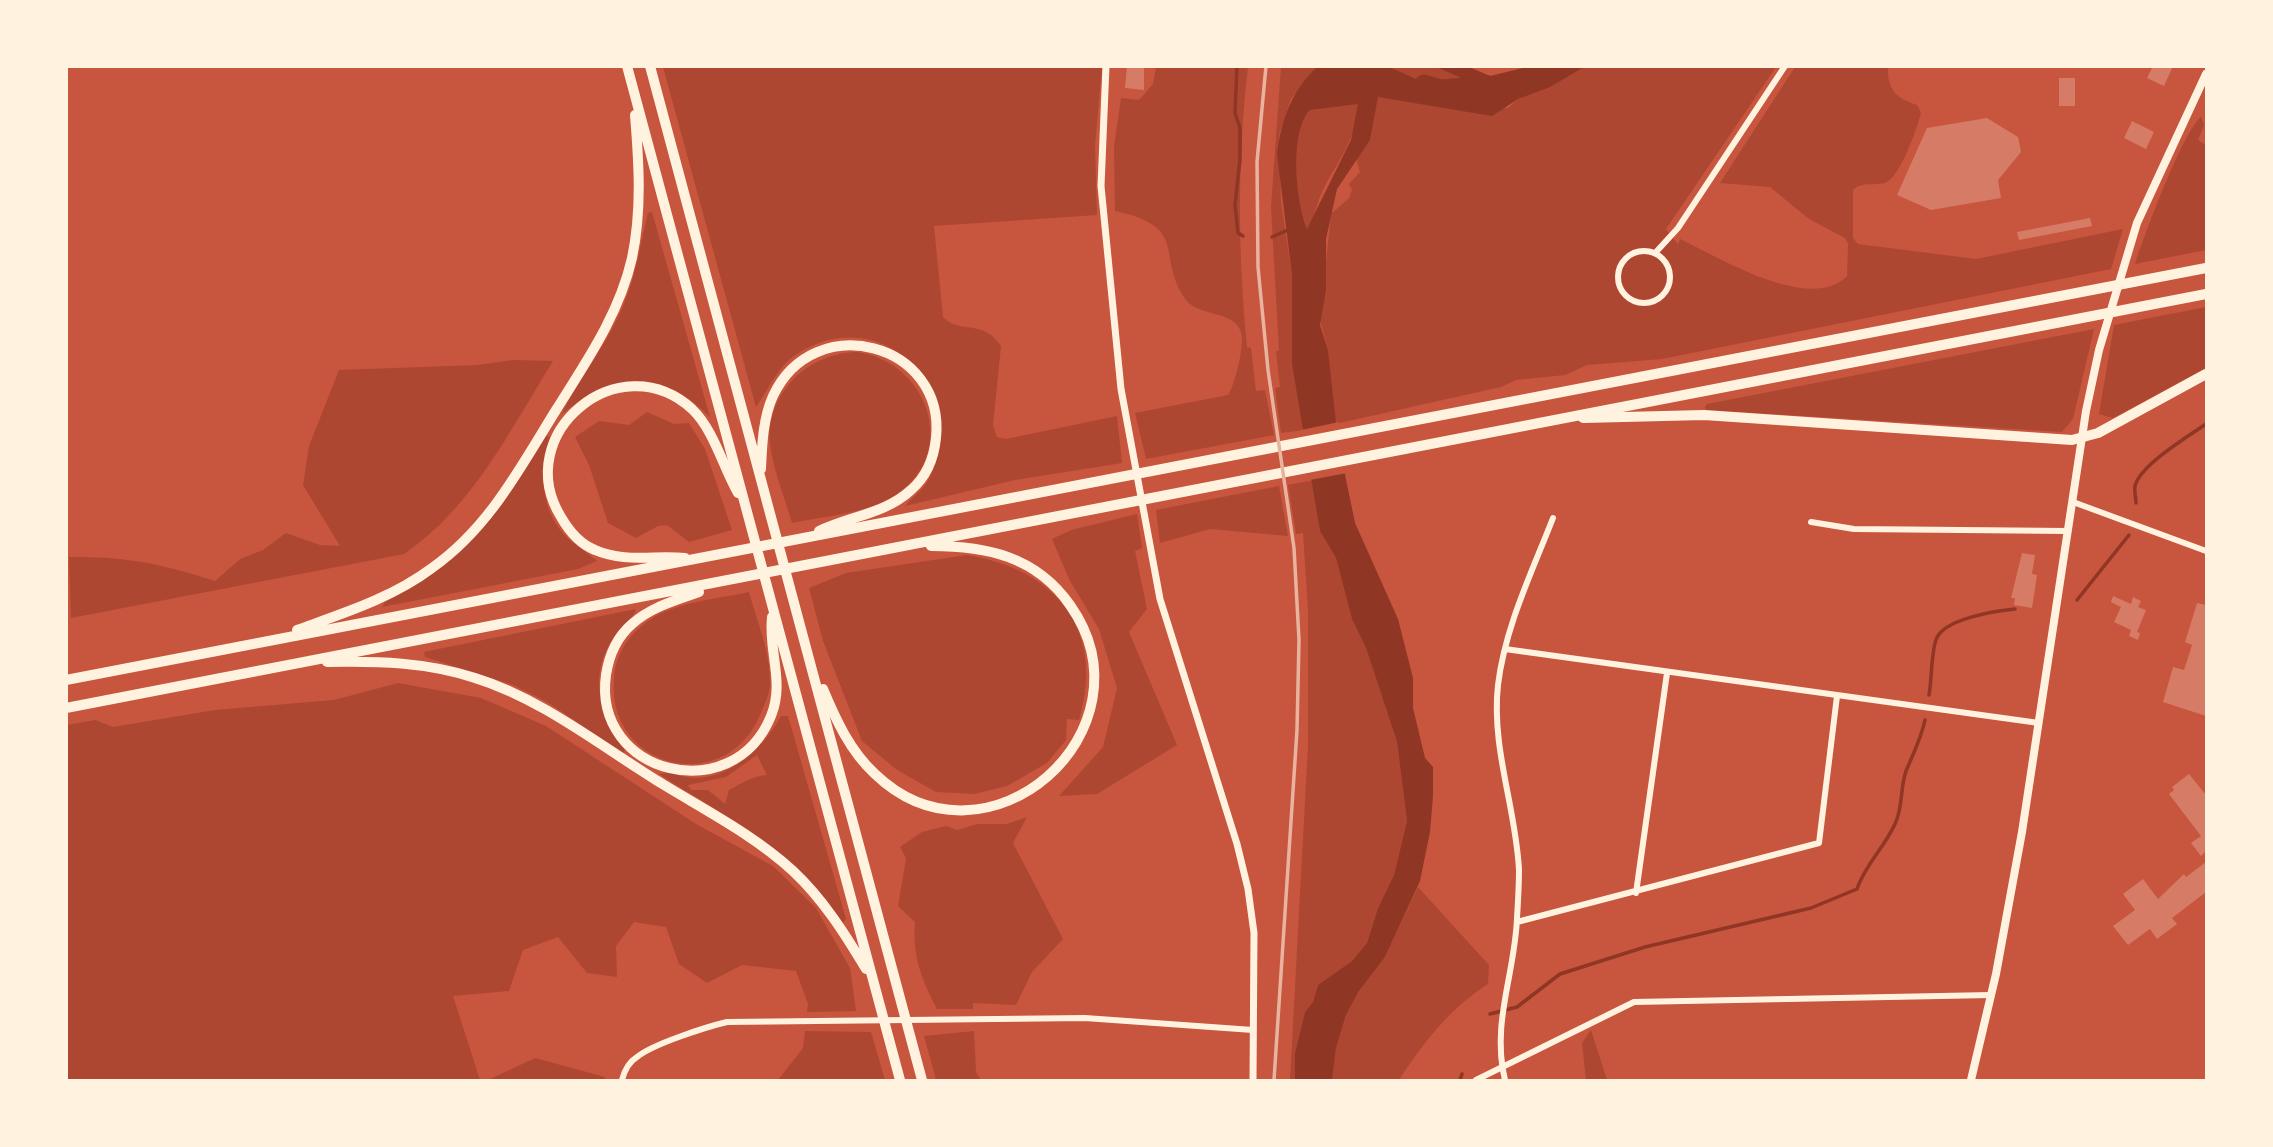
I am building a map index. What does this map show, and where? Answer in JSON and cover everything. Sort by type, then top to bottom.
[{"type":"highway","points":[[627,66],[900,1080]]},
{"type":"highway","points":[[650,66],[922,1080]]},
{"type":"highway","points":[[266,642],[372,602],[411,583],[457,548],[501,498],[601,337],[625,283],[636,236],[640,196],[632,88]]},
{"type":"highway","points":[[66,680],[2207,268]]},
{"type":"highway","points":[[66,708],[2207,294]]},
{"type":"highway","points":[[761,482],[764,436],[772,399],[785,376],[808,356],[835,346],[865,345],[892,355],[918,377],[929,394],[937,425],[932,458],[923,476],[909,492],[889,505],[839,521],[808,537]]},
{"type":"highway","points":[[1575,416],[1600,420],[1654,415],[1704,415],[2061,440],[2082,438],[2207,374]]},
{"type":"highway","points":[[698,559],[617,556],[593,550],[575,536],[559,514],[549,483],[554,442],[570,415],[594,397],[618,388],[649,388],[672,396],[699,418],[745,505]]},
{"type":"highway","points":[[805,644],[827,699],[850,745],[875,775],[901,794],[940,808],[976,809],[1018,798],[1056,770],[1082,732],[1095,684],[1089,643],[1069,603],[1036,570],[997,551],[959,546],[903,547]]},
{"type":"highway","points":[[737,579],[652,610],[632,623],[619,638],[607,668],[605,697],[613,724],[632,748],[660,766],[694,771],[723,766],[750,748],[764,730],[776,702],[778,678],[770,633],[772,607]]},
{"type":"highway","points":[[296,663],[417,664],[476,678],[524,699],[747,836],[786,864],[825,906],[873,982]]},
{"type":"main road","points":[[1972,1080],[1991,995],[2039,723],[2082,438],[2099,351],[2137,223],[2207,74]]},
{"type":"street","points":[[1106,66],[1101,186],[1121,389],[1160,599],[1237,844],[1248,889],[1254,933],[1253,1080]]},
{"type":"street","points":[[1656,252],[1681,224],[1785,66]]},
{"type":"street","points":[[1649,250],[1656,252],[1667,266],[1664,290],[1645,304],[1632,302],[1619,286],[1623,265],[1633,254],[1649,250]]},
{"type":"street","points":[[2073,502],[2207,551]]},
{"type":"street","points":[[1505,1080],[1499,1050],[1501,1016],[1517,922],[1519,868],[1499,737],[1498,686],[1505,649],[1522,594],[1553,519]]},
{"type":"street","points":[[1811,522],[1854,529],[2068,531]]},
{"type":"street","points":[[1505,649],[2039,723]]},
{"type":"street","points":[[1636,893],[1667,673]]},
{"type":"street","points":[[1517,922],[1819,843],[1837,696]]},
{"type":"street","points":[[1476,1080],[1634,1002],[1991,995]]},
{"type":"street","points":[[622,1080],[625,1071],[637,1056],[707,1027],[727,1022],[1085,1018],[1253,1030]]},
{"type":"shaded area","points":[[1381,66],[1435,86],[1455,88],[1465,86],[1468,81],[1436,67],[1469,67],[1490,76],[1527,67],[1584,67],[1550,87],[1518,99],[1492,116],[1378,97],[1370,140],[1337,189],[1326,239],[1326,290],[1320,325],[1328,350],[1338,441],[1355,523],[1398,619],[1413,678],[1413,708],[1425,758],[1433,767],[1433,796],[1430,832],[1420,881],[1385,957],[1359,991],[1346,1015],[1336,1048],[1332,1080],[1295,1080],[1295,1053],[1305,1012],[1313,1002],[1318,985],[1352,961],[1367,943],[1378,908],[1394,875],[1407,821],[1397,742],[1366,648],[1352,619],[1336,558],[1320,531],[1292,364],[1292,275],[1277,154],[1281,129],[1289,106],[1317,67]],"holes":[[[1358,104],[1351,140],[1307,229],[1296,168],[1303,120],[1310,110]]]},
{"type":"shaded area","points":[[1888,66],[1889,81],[1894,92],[1917,105],[1921,113],[1907,152],[1891,179],[1885,183],[1860,186],[1853,190],[1853,238],[1858,244],[1976,259],[2123,229],[2111,269],[1662,359],[1587,365],[1565,375],[1516,380],[1501,387],[1335,424],[1328,350],[1320,320],[1331,214],[1349,198],[1352,190],[1349,184],[1360,172],[1356,158],[1370,140],[1377,98],[1386,94],[1508,108],[1518,99],[1584,67],[1776,67],[1666,229],[1678,244],[1680,239],[1740,269],[1788,286],[1811,289],[1831,286],[1847,276],[1848,244],[1845,238],[1809,219],[1770,187],[1720,183],[1795,67]]},
{"type":"shaded area","points":[[663,67],[1102,67],[1095,145],[1097,215],[934,226],[943,317],[957,325],[987,332],[1001,346],[993,425],[997,437],[1006,439],[1117,416],[1122,463],[1015,480],[905,506],[930,477],[940,443],[939,411],[927,382],[908,360],[882,344],[853,338],[821,342],[790,359],[756,407]]},
{"type":"shaded area","points":[[1156,67],[1248,67],[1240,172],[1244,312],[1247,347],[1251,348],[1256,391],[1265,390],[1274,435],[1146,459],[1135,413],[1228,395],[1234,383],[1242,346],[1241,332],[1231,320],[1199,309],[1186,300],[1177,284],[1163,235],[1154,225],[1115,211],[1114,146],[1121,98],[1139,100],[1153,84]]},
{"type":"shaded area","points":[[1281,67],[1317,67],[1291,99],[1279,135],[1281,202],[1292,275],[1292,364],[1304,430],[1281,433],[1275,388],[1280,387],[1276,351],[1279,351],[1271,207]]},
{"type":"shaded area","points":[[1387,67],[1436,67],[1468,81],[1462,86],[1441,87],[1404,76]]},
{"type":"shaded area","points":[[1358,104],[1357,117],[1350,140],[1321,194],[1307,229],[1296,168],[1303,121],[1310,110]]},
{"type":"shaded area","points":[[2201,117],[2204,125],[2198,140],[2206,145],[2206,250],[2135,264],[2174,163]]},
{"type":"shaded area","points":[[652,212],[710,417],[692,401],[673,390],[655,383],[637,381],[600,389],[562,414],[623,306],[635,272],[648,213]]},
{"type":"shaded area","points":[[2206,307],[2206,368],[2113,418],[2099,414],[2114,325]]},
{"type":"shaded area","points":[[2094,329],[2073,419],[2062,432],[1706,410],[1705,407],[1707,404]]},
{"type":"shaded area","points":[[856,352],[881,359],[902,372],[917,390],[927,411],[930,433],[927,456],[916,477],[896,495],[884,501],[859,510],[792,523],[776,474],[770,444],[770,425],[775,408],[794,379],[807,368],[839,354]]},
{"type":"shaded area","points":[[513,360],[553,361],[505,440],[470,490],[450,514],[404,554],[71,618],[69,557],[143,562],[215,581],[240,559],[263,550],[286,533],[320,545],[340,546],[303,485],[309,446],[339,370],[477,365]]},
{"type":"shaded area","points":[[647,412],[674,424],[689,423],[705,449],[732,530],[689,542],[667,525],[658,526],[636,538],[608,523],[589,465],[575,437],[599,421],[629,425]]},
{"type":"shaded area","points":[[546,435],[550,438],[544,488],[550,512],[567,537],[597,561],[578,569],[382,607],[385,602],[438,568],[478,531],[512,488]]},
{"type":"shaded area","points":[[1314,480],[1320,531],[1336,558],[1352,619],[1366,648],[1397,742],[1407,821],[1394,875],[1378,908],[1367,943],[1352,961],[1318,985],[1313,1002],[1305,1012],[1295,1053],[1295,1080],[1290,1080],[1308,745],[1308,609],[1303,533],[1296,534],[1288,485]]},
{"type":"shaded area","points":[[1279,486],[1288,536],[1210,529],[1160,543],[1156,510]]},
{"type":"shaded area","points":[[1137,514],[1142,548],[1135,551],[1147,609],[1129,632],[1177,745],[1097,794],[1059,796],[1103,747],[1117,688],[1099,629],[1070,581],[1052,539],[1071,530]]},
{"type":"shaded area","points":[[967,555],[998,562],[1026,574],[1049,590],[1066,609],[1079,632],[1085,658],[1086,688],[1079,720],[1067,719],[1066,740],[1047,763],[1007,786],[974,794],[936,792],[897,770],[862,741],[823,641],[809,588],[846,573]]},
{"type":"shaded area","points":[[749,592],[766,649],[770,685],[760,715],[744,741],[722,757],[697,764],[671,762],[648,752],[629,734],[617,709],[614,678],[617,661],[624,646],[641,626],[671,609]]},
{"type":"shaded area","points":[[636,609],[607,649],[599,677],[603,706],[608,720],[626,747],[623,753],[547,702],[513,685],[425,657],[424,652]]},
{"type":"shaded area","points":[[398,683],[481,698],[546,726],[696,824],[773,866],[816,908],[850,968],[856,1011],[807,1012],[808,1004],[796,971],[742,965],[707,983],[679,964],[666,927],[634,922],[616,946],[617,977],[587,973],[558,937],[523,950],[509,991],[453,996],[480,1080],[67,1080],[67,725],[95,720],[113,727],[215,710],[334,700]]},
{"type":"shaded area","points":[[781,716],[788,716],[846,919],[842,925],[825,899],[784,857],[736,822],[659,774],[696,778],[723,772],[757,749]],"holes":[[[757,755],[767,775],[752,778],[729,790],[725,804],[708,790],[691,790],[688,785],[726,777]]]},
{"type":"shaded area","points":[[1027,817],[1013,843],[1063,939],[1032,972],[1016,1005],[973,1003],[973,1009],[937,1009],[919,967],[915,946],[915,922],[898,906],[906,858],[900,847],[922,832],[946,826],[957,830],[977,824],[1007,824]]},
{"type":"shaded area","points":[[1418,887],[1489,965],[1488,984],[1461,1004],[1438,1027],[1399,1080],[1332,1080],[1336,1048],[1346,1015],[1359,991],[1385,957]]},
{"type":"shaded area","points":[[1591,1030],[1607,1080],[1586,1080],[1582,1043]]},
{"type":"shaded area","points":[[805,1031],[871,1032],[885,1080],[778,1080],[803,1048]]},
{"type":"shaded area","points":[[974,1031],[976,1072],[981,1080],[936,1080],[924,1036]]},
{"type":"shaded area","points":[[535,1058],[605,1077],[604,1080],[488,1080]]},
{"type":"pier","points":[[1339,422],[1347,473],[1310,480],[1301,430]]},
{"type":"building","points":[[1127,66],[1144,66],[1144,90],[1125,88]]},
{"type":"building","points":[[2153,66],[2173,66],[2164,86],[2147,78]]},
{"type":"building","points":[[2059,78],[2075,78],[2075,106],[2059,106]]},
{"type":"building","points":[[1987,118],[2018,137],[2021,152],[1998,180],[2001,198],[1931,210],[1897,195],[1927,128]]},
{"type":"building","points":[[2132,121],[2154,132],[2146,149],[2124,138]]},
{"type":"building","points":[[2090,218],[2092,226],[2019,240],[2017,232]]},
{"type":"building","points":[[2022,553],[2035,555],[2032,574],[2037,575],[2032,608],[2014,605],[2015,598],[2011,598]]},
{"type":"building","points":[[2113,596],[2131,604],[2133,597],[2141,601],[2138,607],[2146,610],[2137,632],[2140,633],[2138,640],[2129,636],[2131,630],[2114,622],[2121,607],[2111,602]]},
{"type":"building","points":[[2197,603],[2206,605],[2206,716],[2163,702],[2173,667],[2184,670],[2192,645],[2185,642]]},
{"type":"building","points":[[2189,774],[2206,795],[2206,851],[2201,856],[2191,843],[2201,836],[2169,794],[2174,790],[2172,787]]},
{"type":"building","points":[[2206,862],[2206,892],[2172,918],[2177,924],[2157,939],[2150,929],[2128,945],[2113,926],[2135,910],[2123,894],[2143,879],[2158,899],[2184,874],[2186,877]]},
{"type":"waterway","points":[[1237,66],[1235,113],[1240,128],[1240,159],[1235,205],[1238,233],[1243,236]]},
{"type":"waterway","points":[[1424,84],[1441,89],[1488,85]]},
{"type":"waterway","points":[[1272,237],[1290,229]]},
{"type":"waterway","points":[[2136,503],[2135,486],[2146,469],[2206,424]]},
{"type":"waterway","points":[[2077,600],[2129,535]]},
{"type":"waterway","points":[[1929,695],[1934,646],[1940,633],[1958,621],[1970,617],[2015,609]]},
{"type":"waterway","points":[[1490,1014],[1517,1007],[1560,974],[1645,947],[1811,908],[1857,889],[1898,818],[1904,778],[1925,720]]},
{"type":"waterway","points":[[1460,1080],[1462,1074]]},
{"type":"railway","points":[[1266,66],[1257,162],[1258,267],[1268,370],[1294,548],[1299,640],[1297,730],[1274,1080]]}]
